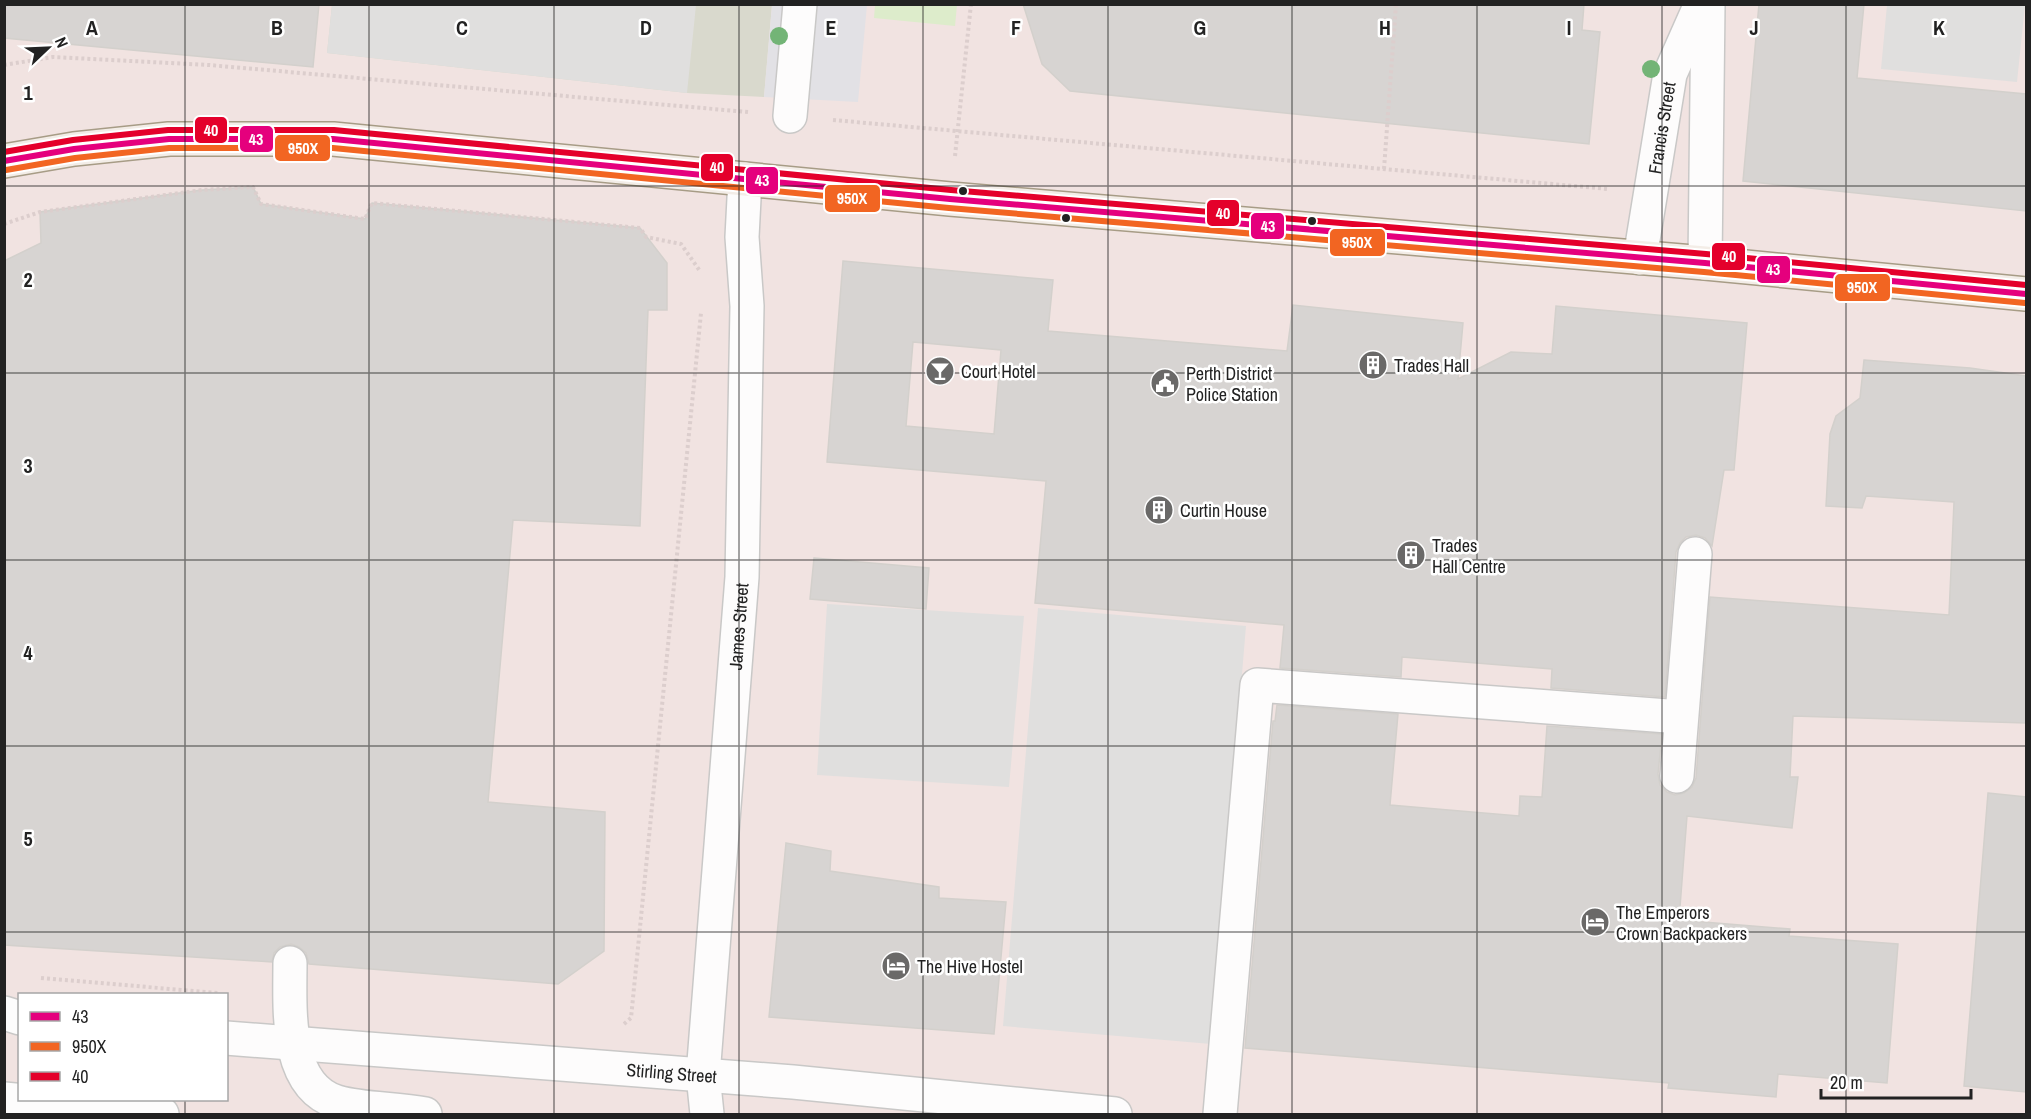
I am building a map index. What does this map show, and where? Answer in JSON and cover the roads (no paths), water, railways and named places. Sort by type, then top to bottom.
[{"type":"main road","points":[[4,161],[74,149],[169,139],[333,139],[950,199],[1705,263],[2026,294]]},
{"type":"street","points":[[790,116],[800,4]]},
{"type":"street","name":"Francis Street","points":[[1640,258],[1670,74],[1701,4]]},
{"type":"street","points":[[1705,263],[1708,4]]},
{"type":"street","name":"James Street","points":[[707,1114],[703,1075],[741,577],[747,306],[742,237],[745,179]]},
{"type":"street","points":[[1677,776],[1695,554]]},
{"type":"street","points":[[1221,1114],[1257,685],[1681,717]]},
{"type":"street","points":[[290,963],[294,1044],[305,1078],[317,1093],[337,1102],[424,1114]]},
{"type":"street","name":"Stirling Street","points":[[228,1038],[703,1075],[1115,1114]]},
{"type":"street","name":"James Street","points":[[684,1114],[703,1075]]},
{"type":"street","points":[[25,1101],[162,1114]]},
{"type":"place","name":"Trades Hall","points":[[1373,365]]},
{"type":"place","name":"Court Hotel","points":[[940,371]]},
{"type":"place","name":"Perth District Police Station","points":[[1165,383]]},
{"type":"place","name":"Curtin House","points":[[1159,510]]},
{"type":"place","name":"Trades Hall Centre","points":[[1411,555]]},
{"type":"place","name":"The Emperors Crown Backpackers","points":[[1595,922]]},
{"type":"place","name":"The Hive Hostel","points":[[896,966]]}]
